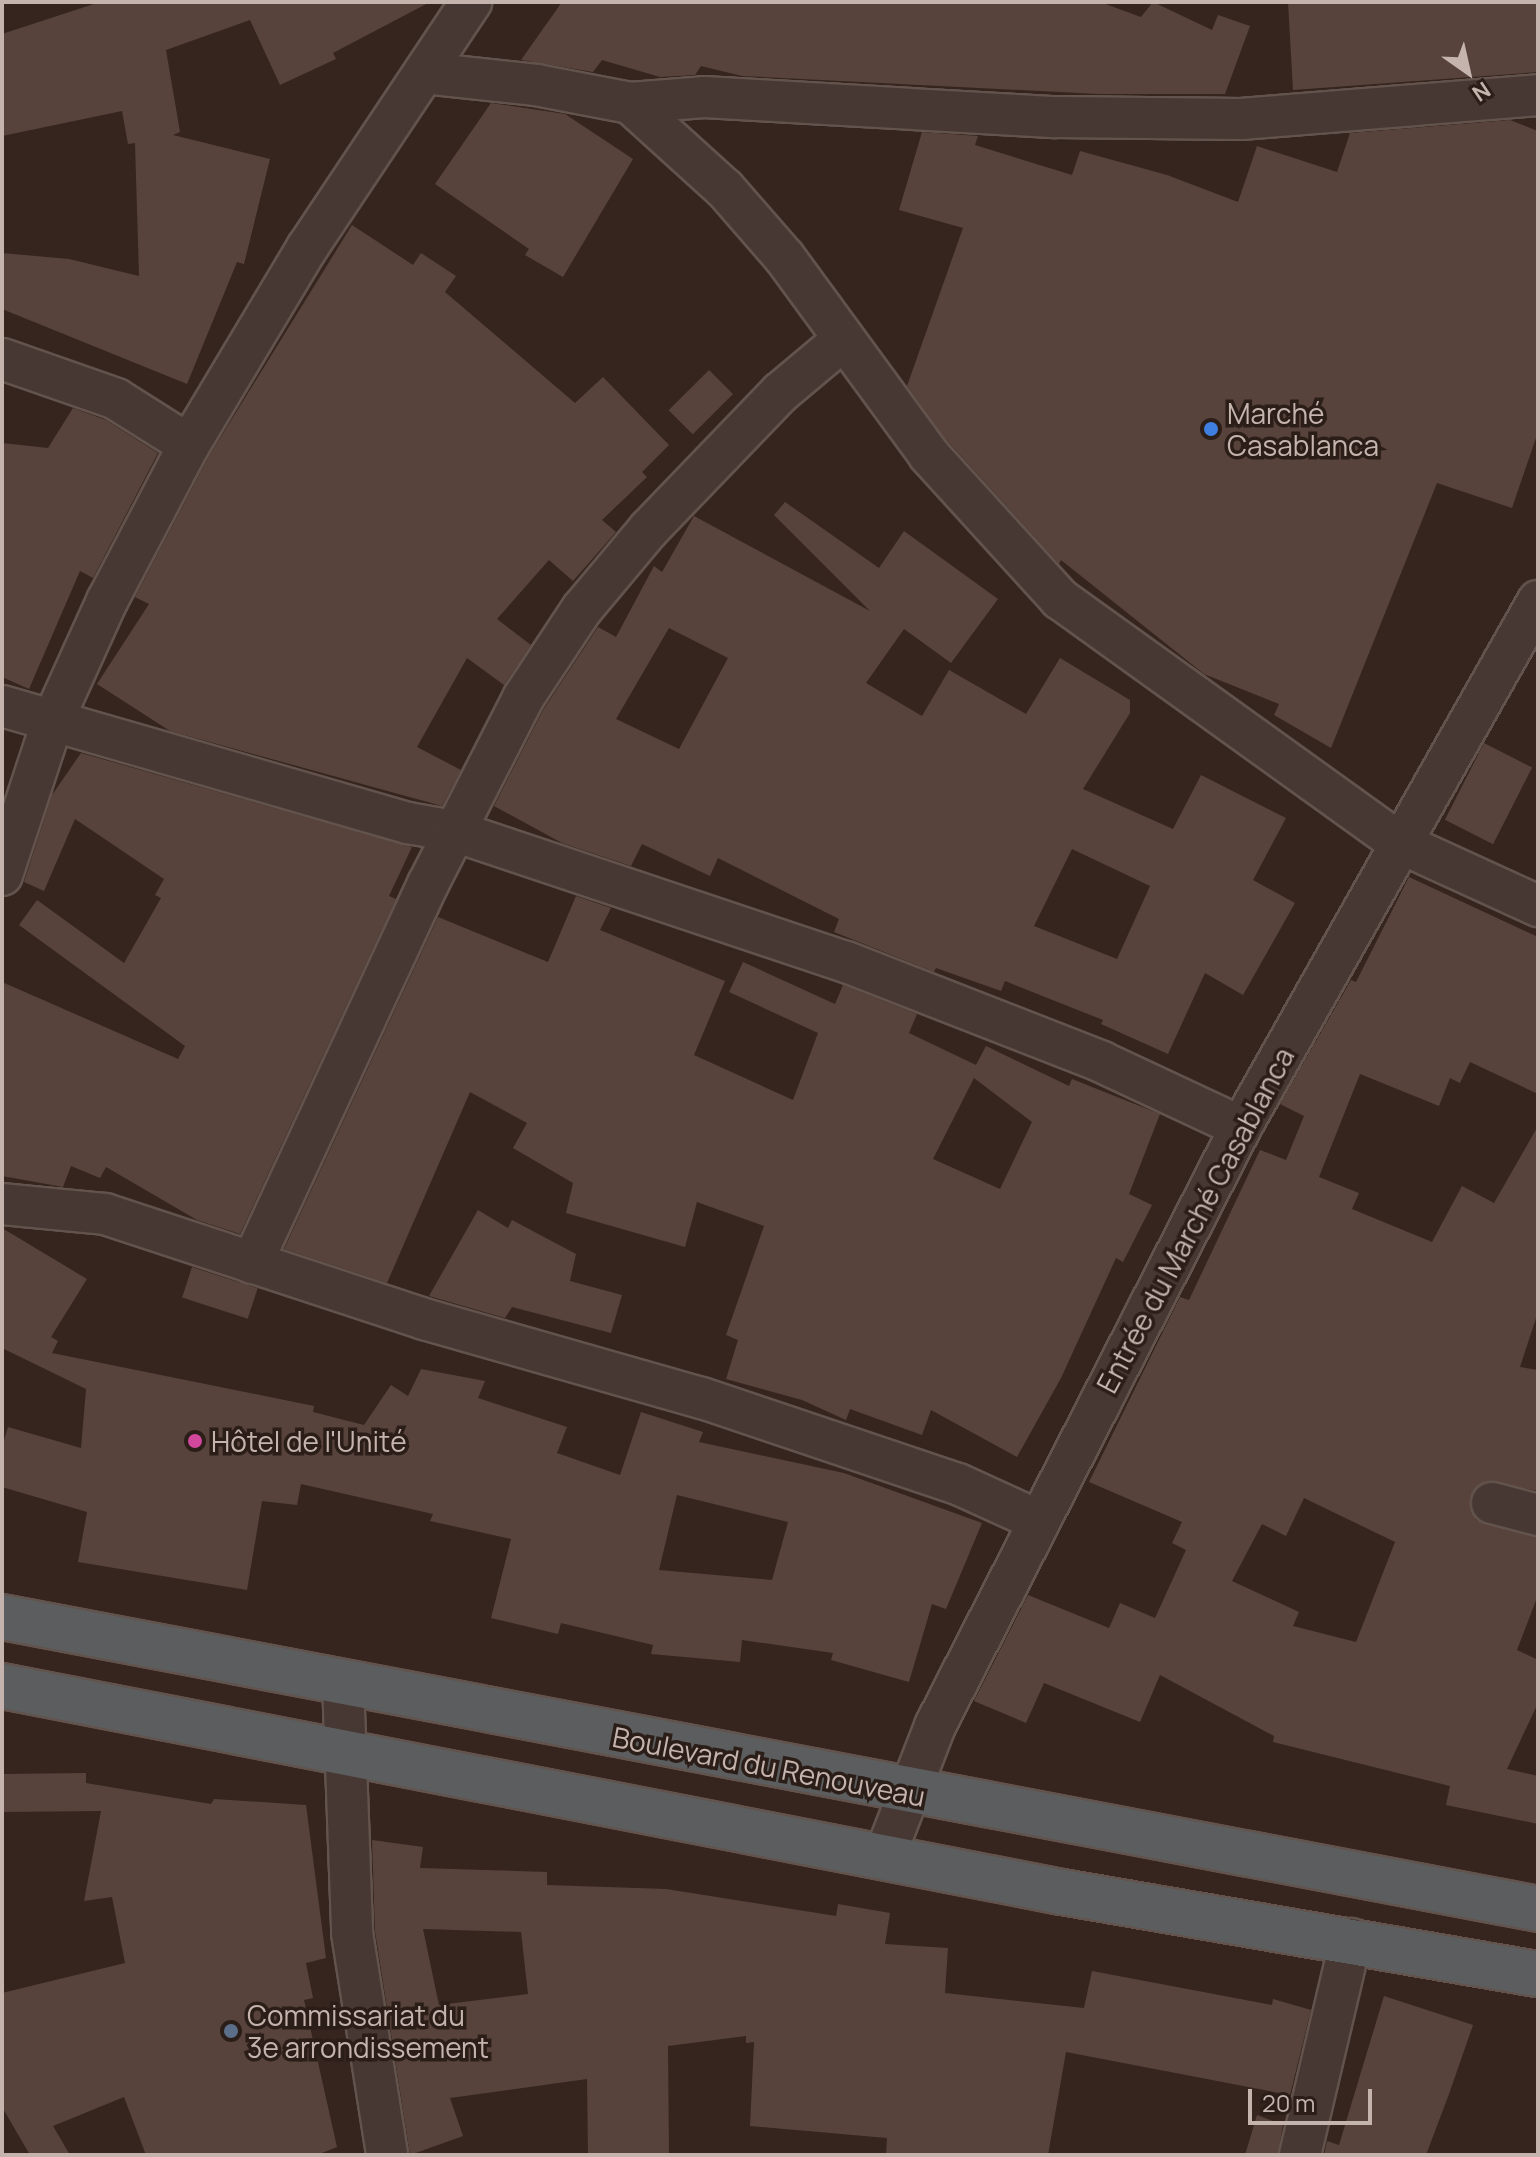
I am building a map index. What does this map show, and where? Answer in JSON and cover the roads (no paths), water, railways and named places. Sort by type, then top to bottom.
[{"type":"highway","name":"Boulevard du Renouveau","points":[[2,1617],[909,1793],[1538,1909]]},
{"type":"highway","points":[[2,1686],[885,1855],[1062,1892],[1351,1939],[1538,1974]]},
{"type":"street","points":[[2,875],[53,720],[107,601],[189,445],[307,248],[471,2]]},
{"type":"street","points":[[424,73],[536,85],[630,103],[704,97],[1055,117],[1241,119],[1538,95]]},
{"type":"street","points":[[630,103],[725,189],[785,258],[929,455],[1060,599],[1398,842],[1538,906]]},
{"type":"street","points":[[252,1263],[454,831],[523,698],[582,609],[649,529],[781,392],[843,340]]},
{"type":"street","points":[[2,359],[116,399],[189,445]]},
{"type":"street","name":"Entrée du Marché Casablanca","points":[[885,1855],[935,1726],[1037,1520],[1241,1127],[1398,842],[1538,601]]},
{"type":"street","points":[[2,706],[408,823],[454,831],[846,962],[1102,1062],[1241,1127]]},
{"type":"street","points":[[2,1204],[105,1214],[424,1319],[702,1398],[958,1484],[1037,1520]]},
{"type":"street","points":[[1492,1503],[1538,1515]]},
{"type":"street","points":[[343,1682],[352,1933],[382,2154]]},
{"type":"street","points":[[1300,2155],[1351,1939]]},
{"type":"place","name":"Marché Casablanca","points":[[1211,429]]},
{"type":"place","name":"Hôtel de l'Unité","points":[[195,1441]]},
{"type":"place","name":"Commissariat du 3e arrondissement","points":[[231,2031]]}]
